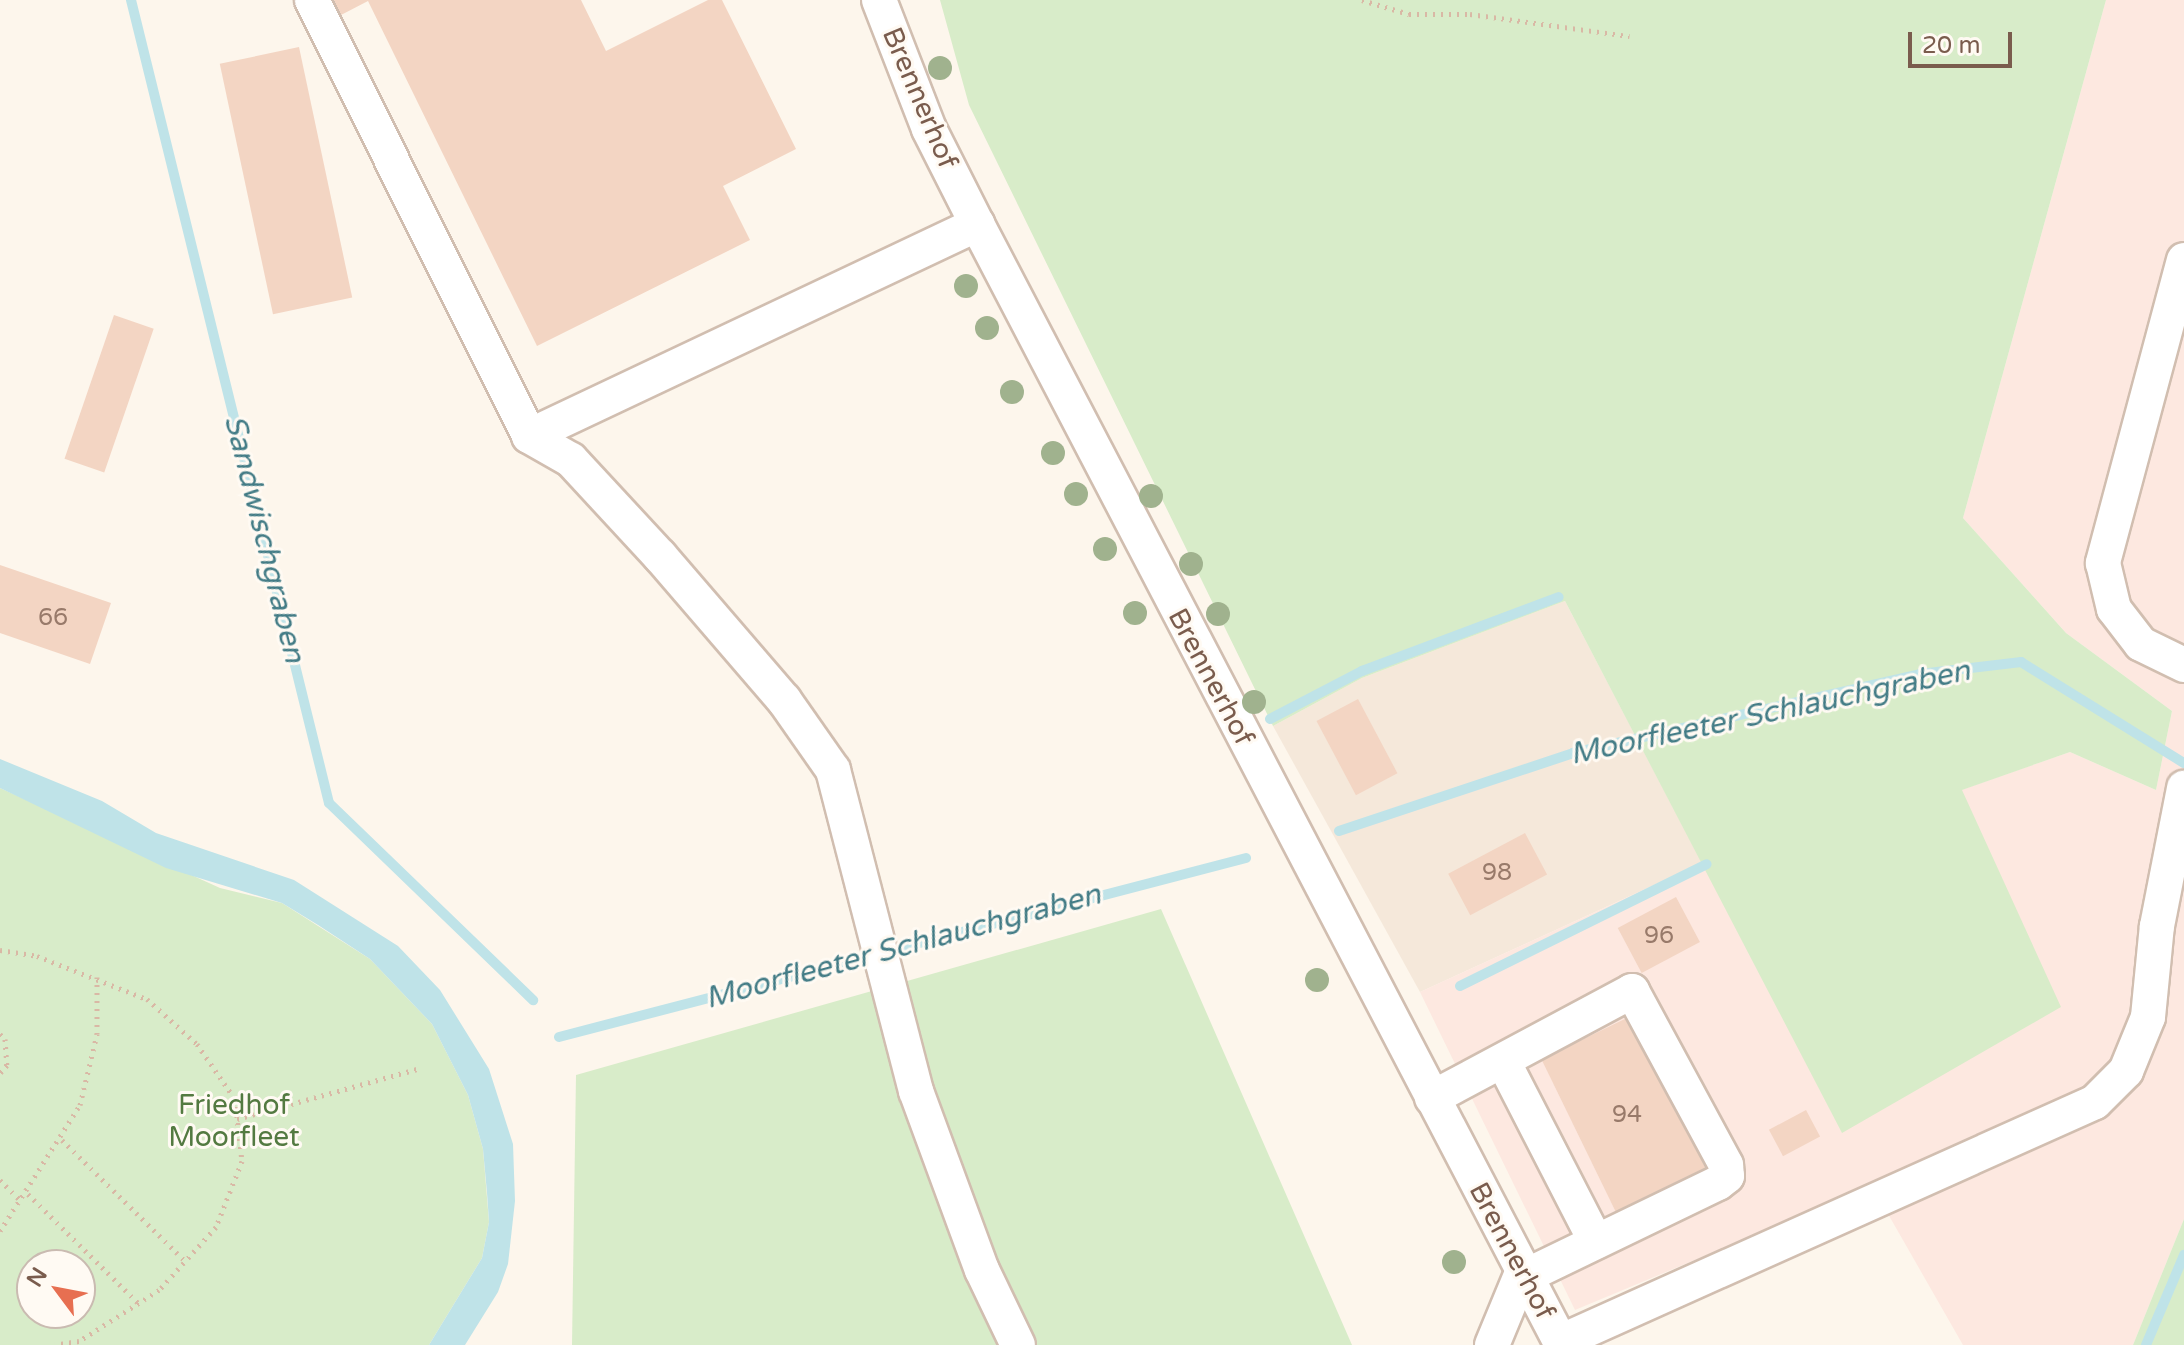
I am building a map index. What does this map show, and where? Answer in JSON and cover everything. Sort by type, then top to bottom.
[{"type":"street","points":[[312,0],[529,436],[571,460],[660,556],[784,700],[833,770],[916,1091],[982,1270],[1018,1345]]},
{"type":"street","name":"Brennerhof","points":[[879,0],[929,129],[977,224],[1561,1344]]},
{"type":"street","points":[[529,436],[977,224]]},
{"type":"street","points":[[2184,260],[2103,563],[2114,609],[2141,644],[2184,665]]},
{"type":"street","points":[[1561,1344],[2095,1102],[2126,1071],[2148,1017],[2172,839],[2184,788]]},
{"type":"street","points":[[1432,1098],[1632,991],[1726,1165],[1727,1176],[1718,1183],[1524,1273],[1492,1345]]},
{"type":"street","points":[[1503,1061],[1596,1242]]},
{"type":"path","points":[[1362,0],[1409,14],[1470,14],[1629,36]]},
{"type":"path","points":[[0,950],[97,977],[147,999],[197,1044],[235,1099],[242,1161],[216,1227],[185,1261],[138,1303],[79,1341],[55,1345]]},
{"type":"path","points":[[0,1231],[28,1194],[80,1105],[97,1034],[97,977]]},
{"type":"path","points":[[0,1034],[5,1039],[7,1065],[0,1073]]},
{"type":"path","points":[[237,1119],[417,1069]]},
{"type":"path","points":[[62,1140],[185,1261]]},
{"type":"path","points":[[0,1180],[22,1202]]},
{"type":"path","points":[[28,1194],[138,1303]]},
{"type":"shaded area","points":[[2106,0],[2184,0],[2184,1219],[2133,1345],[1963,1345],[1872,1186],[1575,1310],[1420,992],[1702,863],[1842,1132],[1961,790],[2070,752],[2156,790],[2172,711],[2066,633],[1963,518]]},
{"type":"shaded area","points":[[1565,601],[1702,863],[1420,992],[1273,726],[1362,678]]},
{"type":"green space","points":[[940,0],[2106,0],[1963,518],[2066,633],[2172,711],[2156,790],[2070,752],[1962,790],[2061,1007],[1842,1133],[1565,601],[1362,678],[1273,726],[969,105]]},
{"type":"green space","name":"Friedhof Moorfleet","points":[[0,788],[220,888],[282,903],[370,959],[432,1024],[468,1095],[483,1149],[489,1222],[482,1258],[429,1345],[0,1345]]},
{"type":"green space","points":[[1161,909],[1352,1345],[572,1345],[576,1075]]},
{"type":"green space","points":[[2184,1219],[2184,1345],[2133,1345]]},
{"type":"water","points":[[0,759],[102,801],[156,833],[294,880],[398,946],[440,990],[489,1069],[513,1144],[515,1201],[508,1264],[498,1292],[465,1345],[429,1345],[482,1258],[489,1222],[483,1149],[468,1095],[432,1024],[370,959],[318,925],[282,903],[166,868],[0,788]]},
{"type":"building","points":[[333,0],[581,0],[606,51],[708,0],[722,0],[796,149],[723,186],[750,240],[537,346],[368,1],[341,15]]},
{"type":"building","points":[[299,47],[352,297],[273,314],[220,64]]},
{"type":"building","points":[[114,315],[154,329],[104,472],[65,459]]},
{"type":"building","points":[[0,565],[111,603],[90,664],[0,633]]},
{"type":"building","points":[[1358,699],[1397,773],[1356,795],[1317,721]]},
{"type":"building","points":[[1525,833],[1547,874],[1470,915],[1448,874]]},
{"type":"building","points":[[1676,897],[1700,942],[1642,973],[1618,928]]},
{"type":"building","points":[[1635,1014],[1711,1170],[1618,1216],[1542,1060]]},
{"type":"building","points":[[1806,1110],[1820,1136],[1783,1156],[1769,1130]]},
{"type":"waterway","name":"Sandwischgraben","points":[[131,0],[329,803],[533,1000]]},
{"type":"waterway","points":[[1270,719],[1362,671],[1559,597]]},
{"type":"waterway","name":"Moorfleeter Schlauchgraben","points":[[1339,831],[1573,753],[1920,674],[2021,662],[2184,763]]},
{"type":"waterway","name":"Moorfleeter Schlauchgraben","points":[[559,1037],[1246,858]]},
{"type":"waterway","points":[[1460,986],[1707,864]]},
{"type":"waterway","points":[[2146,1345],[2184,1255]]}]
